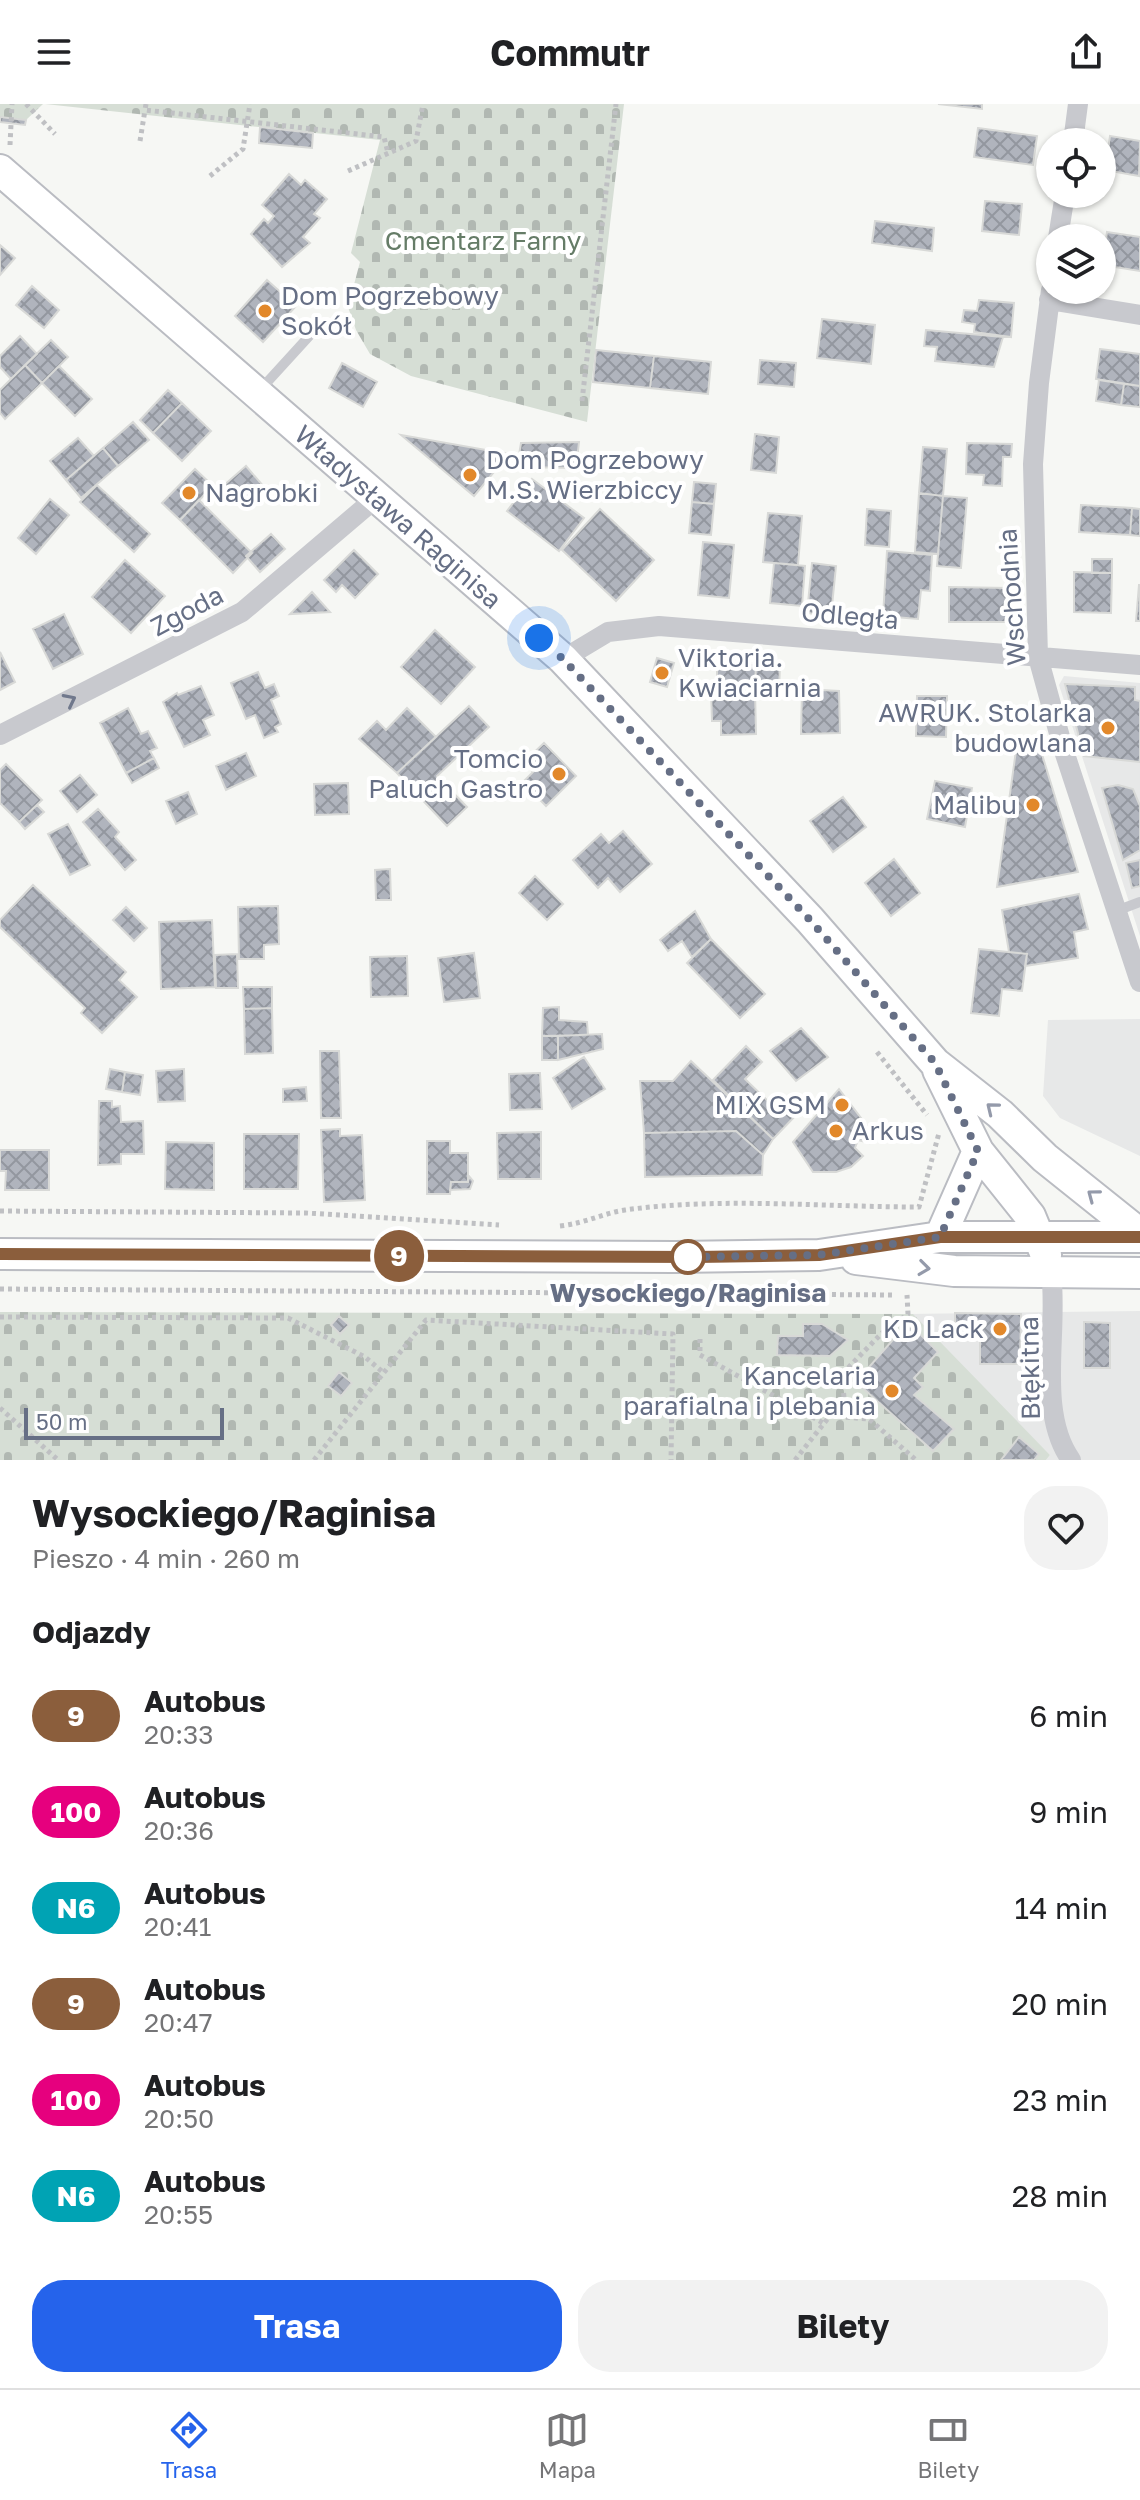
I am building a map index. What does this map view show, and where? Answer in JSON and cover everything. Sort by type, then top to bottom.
[{"type":"street","points":[[1075,128],[1078,104]]},
{"type":"street","name":"Władysława Raginisa","points":[[7,174],[563,659],[810,920],[935,1063],[1000,1114],[1045,1158],[1140,1236]]},
{"type":"street","name":"Wschodnia","points":[[1049,304],[1033,464],[1038,657],[1063,748],[1140,982]]},
{"type":"street","points":[[1090,304],[1140,315]]},
{"type":"street","name":"Zgoda","points":[[0,735],[242,612],[376,498]]},
{"type":"street","name":"Odległa","points":[[563,659],[608,632],[659,626],[1140,665]]},
{"type":"street","name":"Władysława Raginisa","points":[[935,1063],[978,1151],[1030,1216],[1041,1238],[1051,1272]]},
{"type":"street","points":[[940,1237],[978,1151]]},
{"type":"street","points":[[819,1255],[940,1237],[1140,1236]]},
{"type":"street","points":[[0,1254],[819,1255],[954,1271],[1140,1273]]},
{"type":"street","name":"Błękitna","points":[[1051,1272],[1055,1303],[1053,1420],[1071,1460]]},
{"type":"lane","points":[[256,394],[312,333]]},
{"type":"lane","points":[[1116,911],[1140,902]]},
{"type":"path","points":[[7,174],[12,104]]},
{"type":"path","points":[[26,104],[55,134]]},
{"type":"path","points":[[210,176],[243,149],[250,104]]},
{"type":"path","points":[[348,171],[416,141],[423,104]]},
{"type":"path","points":[[582,401],[616,104]]},
{"type":"path","points":[[140,141],[146,107],[384,137],[388,153]]},
{"type":"path","points":[[557,1226],[588,1223],[622,1210],[697,1206],[919,1207],[939,1131],[877,1052]]},
{"type":"path","points":[[0,1211],[306,1213],[510,1226]]},
{"type":"path","points":[[0,1289],[907,1295],[908,1314],[882,1333],[842,1374],[844,1398],[795,1460]]},
{"type":"path","points":[[0,1317],[288,1318],[365,1357],[384,1373]]},
{"type":"path","points":[[314,1460],[426,1320],[673,1334],[671,1460]]},
{"type":"path","points":[[700,1339],[700,1355],[825,1424]]},
{"type":"path","points":[[0,1408],[58,1460]]},
{"type":"path","points":[[830,1416],[869,1419],[916,1460]]},
{"type":"shaded area","points":[[1064,676],[1140,683],[1140,936],[1059,685]]},
{"type":"shaded area","points":[[1140,1019],[1140,1156],[1060,1118],[1043,1096],[1048,1020]]},
{"type":"shaded area","points":[[1140,1311],[1140,1460],[1046,1460],[1050,1455],[908,1314]]},
{"type":"green space","points":[[0,104],[43,104],[26,120],[0,117]]},
{"type":"green space","name":"Cmentarz Farny","points":[[45,104],[624,104],[587,422],[411,376],[370,354],[356,330],[348,307],[360,262],[351,253],[380,140]]},
{"type":"green space","points":[[0,1312],[913,1314],[1050,1455],[1046,1460],[0,1460]]},
{"type":"building","points":[[938,104],[982,104],[982,109]]},
{"type":"building","points":[[0,117],[26,120],[25,125],[0,122]]},
{"type":"building","points":[[260,127],[313,133],[312,148],[259,143]]},
{"type":"building","points":[[978,128],[1036,136],[1033,165],[974,157]]},
{"type":"building","points":[[1116,137],[1140,141],[1139,176],[1116,172]]},
{"type":"building","points":[[289,174],[301,185],[305,180],[327,199],[314,214],[320,218],[303,237],[310,243],[282,267],[251,234],[264,219],[268,223],[274,216],[262,205]]},
{"type":"building","points":[[985,201],[1022,204],[1019,235],[982,231]]},
{"type":"building","points":[[875,221],[934,228],[932,251],[872,243]]},
{"type":"building","points":[[1116,233],[1140,237],[1140,271],[1116,267]]},
{"type":"building","points":[[0,245],[15,258],[0,275]]},
{"type":"building","name":"Dom Pogrzebowy Sokół","points":[[267,280],[296,306],[263,342],[235,316]]},
{"type":"building","points":[[354,285],[367,288],[364,301],[351,298]]},
{"type":"building","points":[[32,286],[59,310],[44,328],[16,305]]},
{"type":"building","points":[[979,300],[1014,303],[1011,337],[974,332],[975,324],[962,322],[964,310],[977,311]]},
{"type":"building","points":[[822,319],[875,325],[871,364],[817,358]]},
{"type":"building","points":[[926,330],[1003,337],[994,367],[935,361],[937,347],[924,346]]},
{"type":"building","points":[[20,336],[37,354],[11,379],[0,367],[0,356]]},
{"type":"building","points":[[51,340],[68,357],[42,383],[25,365]]},
{"type":"building","points":[[1100,349],[1140,354],[1140,386],[1096,379]]},
{"type":"building","points":[[596,350],[654,356],[650,388],[593,382]]},
{"type":"building","points":[[654,356],[711,362],[708,394],[650,388]]},
{"type":"building","points":[[760,360],[796,363],[794,387],[758,384]]},
{"type":"building","points":[[342,363],[377,382],[363,407],[329,388]]},
{"type":"building","points":[[25,365],[42,383],[5,419],[0,413],[0,390]]},
{"type":"building","points":[[59,366],[92,399],[75,416],[42,383]]},
{"type":"building","points":[[1099,380],[1124,384],[1121,405],[1096,401]]},
{"type":"building","points":[[1124,384],[1140,386],[1140,407],[1121,405]]},
{"type":"building","points":[[168,390],[182,403],[153,433],[140,420]]},
{"type":"building","points":[[182,403],[211,431],[182,461],[153,433]]},
{"type":"building","points":[[133,422],[149,440],[118,466],[103,448]]},
{"type":"building","points":[[755,434],[779,437],[776,473],[751,470]]},
{"type":"building","name":"Dom Pogrzebowy M.S. Wierzbiccy","points":[[401,435],[509,454],[474,496]]},
{"type":"building","points":[[78,438],[94,456],[66,480],[50,461]]},
{"type":"building","points":[[579,442],[576,468],[517,467],[521,443]]},
{"type":"building","points":[[967,443],[1012,444],[1011,457],[1003,457],[1002,486],[983,485],[984,475],[966,474]]},
{"type":"building","points":[[923,447],[947,449],[943,496],[919,493]]},
{"type":"building","points":[[103,448],[118,466],[81,498],[66,480]]},
{"type":"building","points":[[246,466],[264,487],[241,507],[223,486]]},
{"type":"building","name":"Nagrobki","points":[[195,469],[213,486],[180,520],[162,503]]},
{"type":"building","points":[[532,479],[584,518],[559,551],[507,511]]},
{"type":"building","points":[[694,482],[716,484],[714,504],[692,502]]},
{"type":"building","points":[[97,485],[150,534],[134,552],[80,502]]},
{"type":"building","points":[[919,493],[943,496],[938,554],[915,552]]},
{"type":"building","points":[[943,496],[967,498],[961,568],[937,566]]},
{"type":"building","points":[[50,499],[69,515],[36,554],[18,538]]},
{"type":"building","points":[[199,500],[252,553],[233,573],[180,520]]},
{"type":"building","points":[[692,502],[714,504],[711,535],[689,533]]},
{"type":"building","points":[[1081,505],[1132,508],[1130,535],[1079,532]]},
{"type":"building","points":[[1132,508],[1140,509],[1140,536],[1130,535]]},
{"type":"building","points":[[600,509],[654,560],[616,601],[562,550]]},
{"type":"building","points":[[867,509],[891,511],[889,547],[865,545]]},
{"type":"building","points":[[768,513],[802,516],[798,565],[763,562]]},
{"type":"building","points":[[271,534],[285,549],[260,572],[246,556]]},
{"type":"building","points":[[703,542],[734,545],[729,598],[698,595]]},
{"type":"building","points":[[354,550],[378,574],[355,598],[342,585],[336,592],[324,580]]},
{"type":"building","points":[[887,551],[932,555],[930,591],[921,590],[918,619],[883,616]]},
{"type":"building","points":[[1092,559],[1112,559],[1112,573],[1092,573]]},
{"type":"building","points":[[125,560],[165,596],[131,633],[92,597]]},
{"type":"building","points":[[774,563],[805,566],[802,606],[770,603]]},
{"type":"building","points":[[812,563],[836,566],[831,616],[807,613]]},
{"type":"building","points":[[1074,572],[1112,573],[1111,613],[1074,612]]},
{"type":"building","points":[[1139,585],[1140,621],[1136,621]]},
{"type":"building","points":[[949,587],[1008,588],[1008,622],[949,622]]},
{"type":"building","points":[[312,592],[330,612],[290,614]]},
{"type":"building","points":[[64,614],[83,654],[53,669],[33,629]]},
{"type":"building","points":[[435,630],[475,667],[441,704],[401,667]]},
{"type":"building","points":[[0,652],[15,682],[0,690]]},
{"type":"building","name":"Viktoria. Kwiaciarnia","points":[[657,658],[674,663],[667,687],[650,682]]},
{"type":"building","points":[[717,663],[756,663],[755,690],[717,691]]},
{"type":"building","points":[[756,663],[780,664],[779,692],[755,690]]},
{"type":"building","points":[[258,672],[265,688],[274,684],[279,696],[271,700],[281,724],[275,727],[278,732],[264,738],[255,715],[246,719],[231,683]]},
{"type":"building","name":"AWRUK. Stolarka budowlana","points":[[1065,684],[1135,687],[1135,700],[1140,701],[1140,762],[1084,756]]},
{"type":"building","points":[[201,686],[214,715],[203,720],[210,735],[184,747],[163,702],[177,693]]},
{"type":"building","points":[[802,689],[839,691],[840,733],[801,734]]},
{"type":"building","points":[[755,690],[756,734],[721,735],[721,721],[712,721],[711,691]]},
{"type":"building","points":[[917,696],[947,696],[946,737],[916,736]]},
{"type":"building","points":[[469,706],[489,727],[437,776],[467,807],[447,826],[397,773]]},
{"type":"building","points":[[128,708],[141,734],[148,731],[157,748],[150,751],[154,758],[126,773],[100,723]]},
{"type":"building","points":[[407,708],[436,737],[397,773],[359,739],[377,721],[386,730]]},
{"type":"building","name":"Malibu","points":[[1018,736],[1037,738],[1078,872],[997,887]]},
{"type":"building","points":[[544,743],[576,776],[546,806],[523,782],[533,772],[524,762]]},
{"type":"building","points":[[246,753],[256,776],[226,790],[216,766]]},
{"type":"building","points":[[154,758],[159,768],[132,783],[126,773]]},
{"type":"building","points":[[6,764],[42,800],[19,822],[0,803],[0,770]]},
{"type":"building","points":[[80,775],[97,795],[77,812],[60,791]]},
{"type":"building","points":[[935,781],[972,788],[965,827],[927,819]]},
{"type":"building","points":[[348,783],[349,814],[315,815],[314,784]]},
{"type":"building","points":[[1118,785],[1133,789],[1140,806],[1140,850],[1123,860],[1102,788]]},
{"type":"building","points":[[188,792],[197,814],[176,824],[166,801]]},
{"type":"building","points":[[843,797],[866,827],[833,852],[810,821]]},
{"type":"building","points":[[37,805],[44,812],[25,829],[19,822]]},
{"type":"building","points":[[98,809],[119,832],[115,837],[136,860],[125,870],[83,822]]},
{"type":"building","points":[[68,824],[90,865],[70,875],[48,834]]},
{"type":"building","points":[[623,831],[652,864],[620,892],[608,878],[598,888],[573,860],[601,834],[609,843]]},
{"type":"building","points":[[894,859],[920,893],[891,916],[865,883]]},
{"type":"building","points":[[1140,860],[1140,886],[1132,888],[1126,863]]},
{"type":"building","points":[[390,869],[391,900],[376,900],[375,870]]},
{"type":"building","points":[[535,876],[563,904],[547,920],[519,893]]},
{"type":"building","points":[[33,885],[126,972],[119,980],[137,997],[102,1033],[81,1013],[85,1008],[0,927],[0,920]]},
{"type":"building","points":[[1079,894],[1088,929],[1074,932],[1078,958],[1025,966],[1027,954],[1009,952],[1002,910]]},
{"type":"building","points":[[278,906],[279,944],[264,945],[264,959],[239,959],[238,907]]},
{"type":"building","points":[[126,907],[147,928],[134,941],[113,920]]},
{"type":"building","points":[[695,911],[711,939],[692,957],[682,941],[668,951],[660,940]]},
{"type":"building","points":[[212,920],[215,987],[161,989],[159,922]]},
{"type":"building","points":[[711,939],[765,994],[740,1018],[687,963]]},
{"type":"building","points":[[979,949],[1027,954],[1022,991],[1002,989],[999,1016],[971,1013]]},
{"type":"building","points":[[474,953],[480,998],[444,1002],[438,958]]},
{"type":"building","points":[[237,954],[238,988],[216,988],[215,955]]},
{"type":"building","points":[[407,956],[408,996],[371,997],[370,957]]},
{"type":"building","points":[[243,987],[272,987],[272,1008],[244,1009]]},
{"type":"building","points":[[559,1007],[559,1020],[587,1022],[588,1035],[542,1036],[543,1008]]},
{"type":"building","points":[[272,1008],[273,1053],[245,1054],[244,1009]]},
{"type":"building","points":[[801,1028],[828,1057],[796,1081],[770,1051]]},
{"type":"building","points":[[602,1034],[603,1049],[558,1060],[558,1036]]},
{"type":"building","points":[[542,1036],[558,1036],[558,1060],[542,1060]]},
{"type":"building","points":[[746,1046],[762,1062],[745,1079],[771,1104],[780,1095],[798,1113],[773,1139],[713,1080]]},
{"type":"building","points":[[320,1051],[339,1051],[341,1118],[321,1118]]},
{"type":"building","points":[[584,1057],[605,1089],[572,1109],[553,1078]]},
{"type":"building","points":[[691,1061],[773,1139],[763,1155],[736,1131],[644,1133],[640,1081],[673,1081]]},
{"type":"building","points":[[110,1069],[125,1072],[122,1092],[106,1089]]},
{"type":"building","points":[[184,1069],[185,1101],[158,1102],[156,1071]]},
{"type":"building","points":[[125,1072],[143,1075],[140,1095],[122,1092]]},
{"type":"building","points":[[540,1073],[542,1109],[510,1110],[509,1074]]},
{"type":"building","points":[[306,1087],[307,1101],[283,1102],[283,1089]]},
{"type":"building","name":"Arkus","points":[[839,1089],[867,1126],[869,1143],[858,1140],[855,1148],[863,1156],[851,1167],[836,1172],[813,1172],[793,1142]]},
{"type":"building","points":[[99,1101],[112,1101],[112,1107],[120,1106],[121,1122],[143,1121],[144,1154],[121,1154],[121,1164],[98,1165]]},
{"type":"building","points":[[340,1129],[340,1136],[362,1135],[365,1200],[324,1202],[321,1130]]},
{"type":"building","points":[[736,1131],[763,1155],[762,1175],[645,1177],[644,1133]]},
{"type":"building","points":[[541,1132],[541,1179],[498,1179],[497,1133]]},
{"type":"building","points":[[244,1134],[299,1134],[298,1189],[244,1189]]},
{"type":"building","points":[[427,1141],[450,1141],[450,1153],[468,1153],[468,1182],[451,1182],[450,1194],[427,1194]]},
{"type":"building","points":[[166,1142],[214,1143],[214,1190],[165,1189]]},
{"type":"building","points":[[0,1150],[49,1150],[49,1190],[5,1190],[6,1171],[0,1171]]},
{"type":"building","points":[[469,1176],[473,1181],[470,1189],[450,1190],[451,1182],[468,1182]]},
{"type":"building","points":[[955,1313],[1021,1314],[1020,1364],[980,1364],[980,1339],[955,1339]]},
{"type":"building","points":[[339,1316],[349,1325],[340,1334],[331,1325]]},
{"type":"building","points":[[1084,1322],[1110,1323],[1110,1368],[1084,1368]]},
{"type":"building","points":[[803,1324],[822,1324],[848,1340],[830,1356],[777,1355],[778,1336],[803,1336]]},
{"type":"building","name":"Kancelaria parafialna i plebania","points":[[905,1326],[919,1328],[917,1331],[938,1352],[914,1378],[923,1387],[914,1395],[954,1429],[933,1451],[856,1382]]},
{"type":"building","points":[[339,1372],[352,1383],[341,1396],[328,1386]]},
{"type":"building","points":[[1019,1437],[1039,1454],[1034,1460],[1001,1460]]},
{"type":"bus line","name":"9","points":[[0,1254],[696,1257],[819,1255],[940,1237],[1140,1237]]},
{"type":"place","name":"Dom Pogrzebowy Sokół","points":[[265,311]]},
{"type":"place","name":"Dom Pogrzebowy M.S. Wierzbiccy","points":[[470,475]]},
{"type":"place","name":"Nagrobki","points":[[189,493]]},
{"type":"place","name":"Viktoria. Kwiaciarnia","points":[[662,673]]},
{"type":"place","name":"AWRUK. Stolarka budowlana","points":[[1108,728]]},
{"type":"place","name":"Tomcio Paluch Gastro","points":[[559,774]]},
{"type":"place","name":"Malibu","points":[[1033,805]]},
{"type":"place","name":"MIX GSM","points":[[842,1105]]},
{"type":"place","name":"Arkus","points":[[836,1131]]},
{"type":"place","name":"Wysockiego/Raginisa","points":[[688,1257]]},
{"type":"place","name":"KD Lack","points":[[1000,1329]]},
{"type":"place","name":"Kancelaria parafialna i plebania","points":[[892,1391]]},
{"type":"route","points":[[539,638],[563,659],[810,920],[935,1063],[978,1151],[940,1237],[819,1255],[688,1257]]}]
